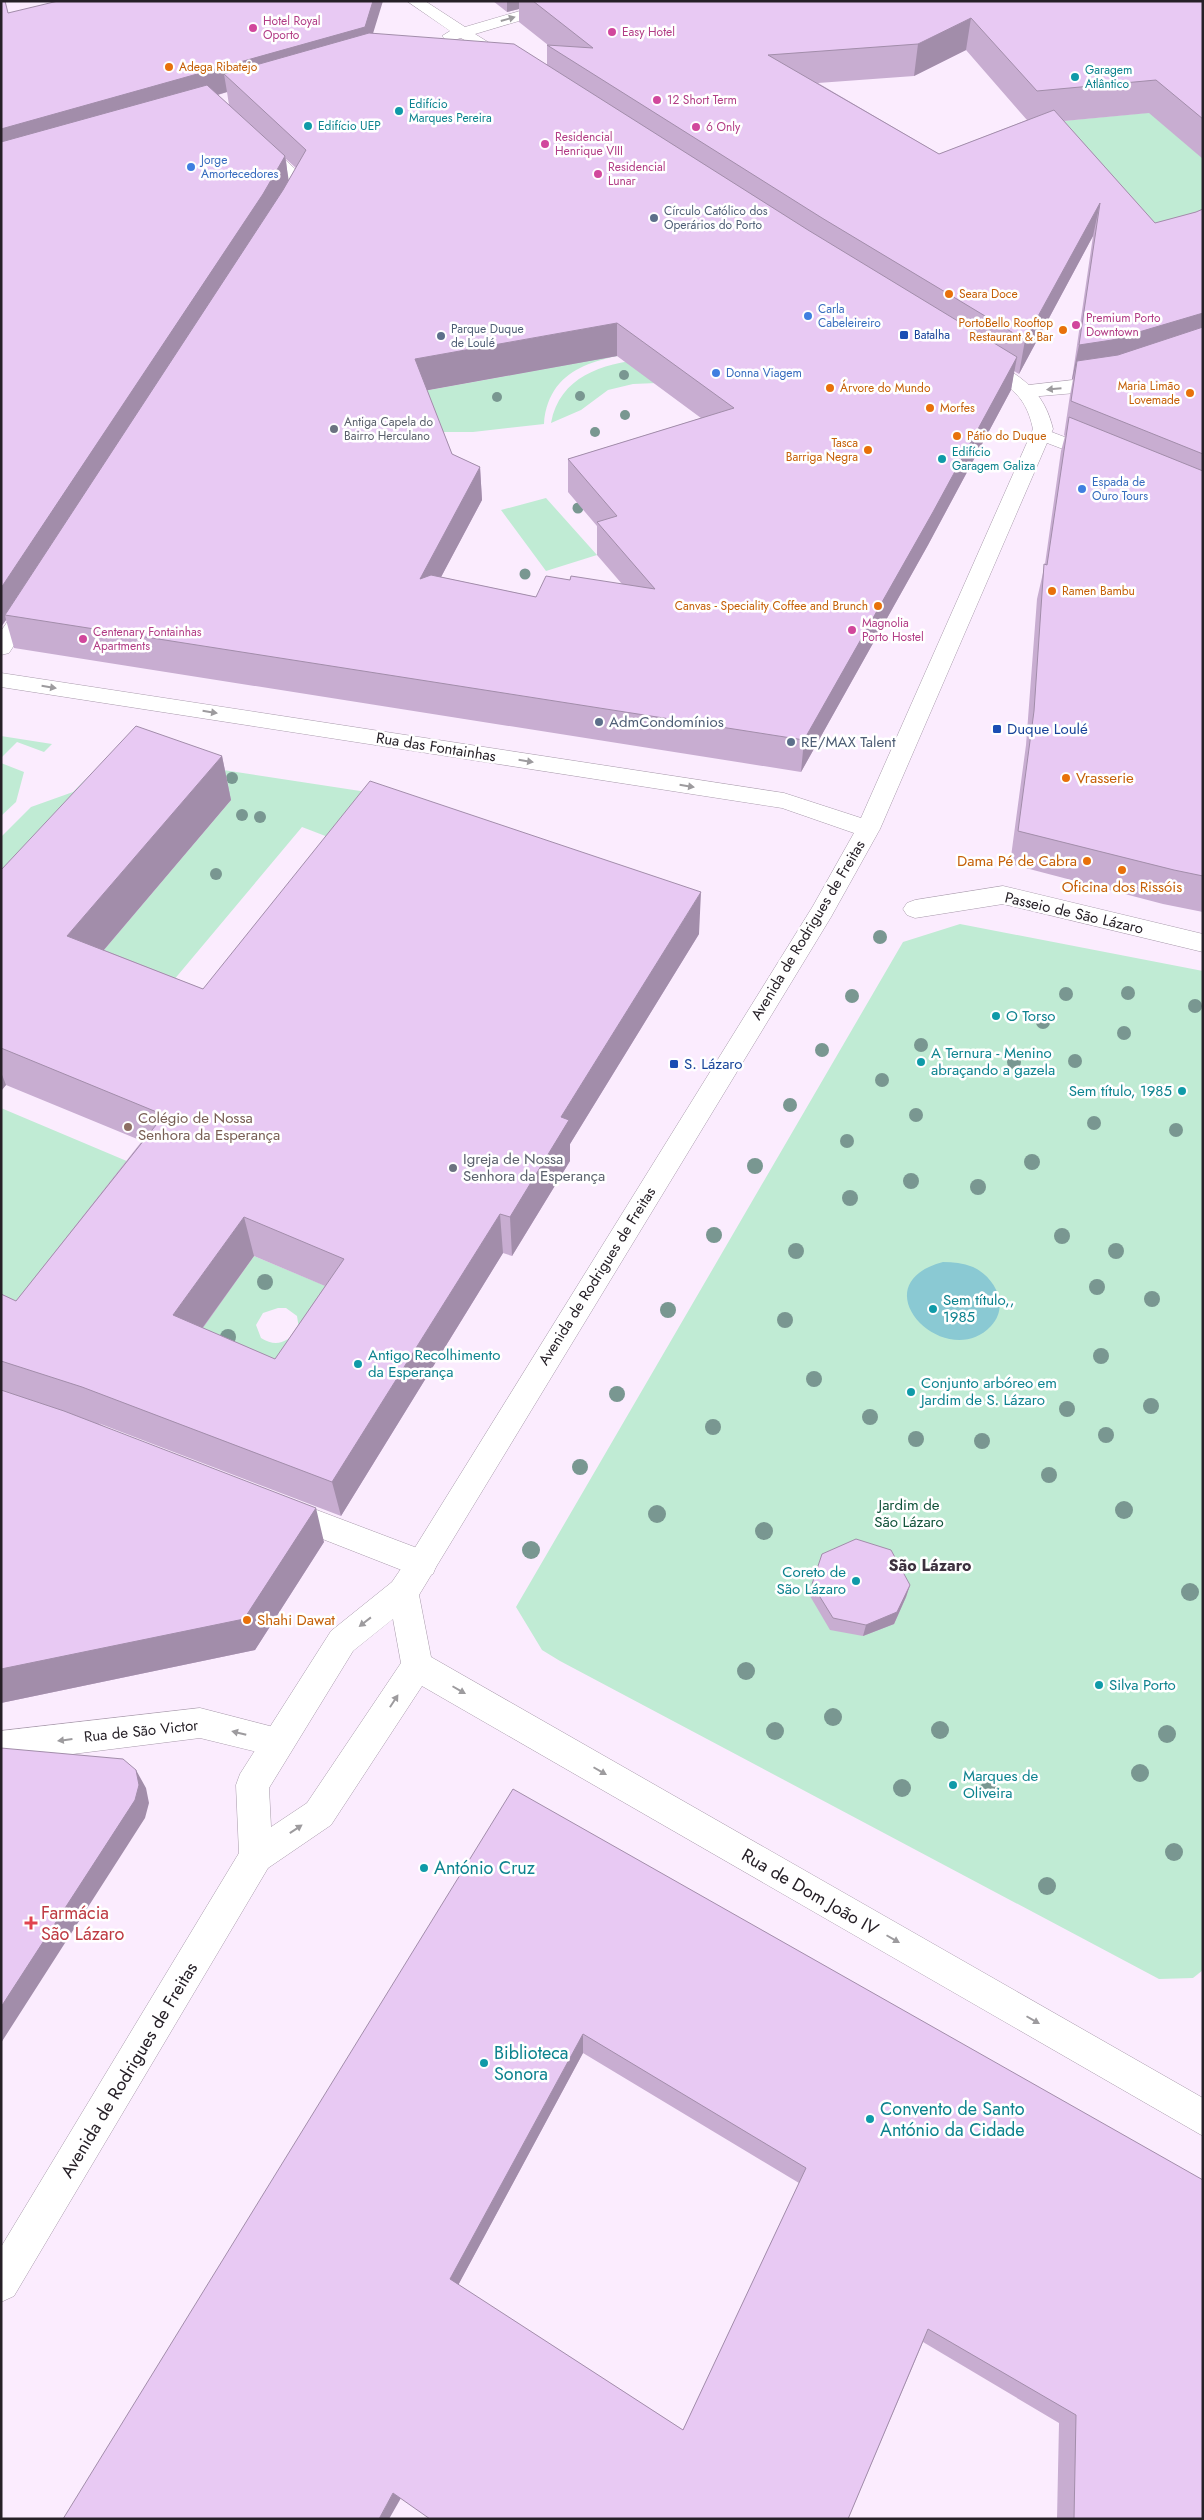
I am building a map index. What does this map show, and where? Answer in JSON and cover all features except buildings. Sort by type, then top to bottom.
[{"type":"main road","points":[[414,1],[523,71]]},
{"type":"main road","points":[[435,40],[571,1]]},
{"type":"main road","points":[[251,136],[300,181],[277,221]]},
{"type":"main road","points":[[968,354],[1028,391],[1041,416],[1043,429],[1041,434],[1112,462]]},
{"type":"main road","points":[[1028,391],[1087,386],[1129,375]]},
{"type":"main road","name":"Avenida de Rodrigues de Freitas","points":[[256,1856],[252,1785],[342,1641],[403,1592],[422,1564],[817,920],[868,829],[1041,434]]},
{"type":"main road","points":[[1,648],[39,590]]},
{"type":"main road","name":"Rua das Fontainhas","points":[[1,680],[784,802],[868,829]]},
{"type":"main road","name":"Passeio de São Lázaro","points":[[915,909],[1003,895],[1203,943]]},
{"type":"main road","points":[[261,1502],[422,1564]]},
{"type":"main road","points":[[403,1592],[417,1666]]},
{"type":"main road","name":"Avenida de Rodrigues de Freitas","points":[[1,2283],[256,1856],[319,1814],[417,1666]]},
{"type":"main road","name":"Rua de Dom João IV","points":[[417,1666],[1203,2118]]},
{"type":"main road","name":"Rua de São Victor","points":[[1,1747],[200,1723],[278,1742]]},
{"type":"green space","points":[[1203,102],[1203,251],[1187,256],[1031,124],[1176,110]]},
{"type":"green space","points":[[681,320],[658,350],[601,360],[584,366],[569,375],[557,387],[548,403],[544,424],[473,432],[433,432],[418,392],[577,363]]},
{"type":"green space","points":[[644,359],[657,383],[633,384],[608,390],[581,410],[551,423],[563,394],[573,383],[598,369],[613,364]]},
{"type":"green space","points":[[546,498],[597,555],[546,571],[501,510]]},
{"type":"green space","points":[[1,736],[52,744],[44,752],[17,742],[1,758]]},
{"type":"green space","points":[[112,753],[380,794],[341,842],[302,827],[152,1006],[80,978],[231,800],[1,928],[1,837],[31,807],[73,792]]},
{"type":"green space","points":[[1,763],[24,772],[16,802],[1,816]]},
{"type":"green space","name":"Jardim de São Lázaro","points":[[960,924],[1203,971],[1203,1970],[1193,1978],[1159,1979],[560,1661],[542,1650],[516,1607],[903,942]]},
{"type":"green space","points":[[1,1108],[148,1170],[1,1324]]},
{"type":"green space","points":[[254,1256],[352,1297],[285,1396],[185,1352]],"holes":[[[278,1308],[286,1308],[297,1316],[299,1329],[282,1342],[272,1343],[261,1338],[256,1325],[263,1313]]]},
{"type":"water","points":[[943,1262],[973,1267],[988,1278],[997,1293],[999,1310],[997,1318],[991,1326],[972,1338],[952,1339],[933,1333],[918,1321],[909,1305],[908,1288],[919,1273]]},
{"type":"place","name":"Hotel Royal Oporto","points":[[253,28]]},
{"type":"place","name":"Easy Hotel","points":[[612,32]]},
{"type":"place","name":"Adega Ribatejo","points":[[169,67]]},
{"type":"place","name":"Garagem Atlântico","points":[[1075,77]]},
{"type":"place","name":"12 Short Term","points":[[657,100]]},
{"type":"place","name":"Edifício Marques Pereira","points":[[399,111]]},
{"type":"place","name":"Edifício UEP","points":[[308,126]]},
{"type":"place","name":"6 Only","points":[[696,127]]},
{"type":"place","name":"Residencial Henrique VIII","points":[[545,144]]},
{"type":"place","name":"Jorge Amortecedores","points":[[191,167]]},
{"type":"place","name":"Residencial Lunar","points":[[598,174]]},
{"type":"place","name":"Círculo Católico dos Operários do Porto","points":[[654,218]]},
{"type":"place","name":"Seara Doce","points":[[949,294]]},
{"type":"place","name":"Carla Cabeleireiro","points":[[808,316]]},
{"type":"place","name":"Premium Porto Downtown","points":[[1076,325]]},
{"type":"place","name":"PortoBello Rooftop Restaurant & Bar","points":[[1063,330]]},
{"type":"place","name":"Batalha","points":[[904,335]]},
{"type":"place","name":"Parque Duque de Loulé","points":[[441,336]]},
{"type":"place","name":"Donna Viagem","points":[[716,373]]},
{"type":"place","name":"Árvore do Mundo","points":[[830,388]]},
{"type":"place","name":"Maria Limão Lovemade","points":[[1190,393]]},
{"type":"place","name":"Morfes","points":[[930,408]]},
{"type":"place","name":"Antiga Capela do Bairro Herculano","points":[[334,429]]},
{"type":"place","name":"Pátio do Duque","points":[[957,436]]},
{"type":"place","name":"Tasca Barriga Negra","points":[[868,450]]},
{"type":"place","name":"Edifício Garagem Galiza","points":[[942,459]]},
{"type":"place","name":"Espada de Ouro Tours","points":[[1082,489]]},
{"type":"place","name":"Ramen Bambu","points":[[1052,591]]},
{"type":"place","name":"Canvas - Speciality Coffee and Brunch","points":[[878,606]]},
{"type":"place","name":"Magnolia Porto Hostel","points":[[852,630]]},
{"type":"place","name":"Centenary Fontainhas Apartments","points":[[83,639]]},
{"type":"place","name":"AdmCondomínios","points":[[599,722]]},
{"type":"place","name":"Duque Loulé","points":[[997,729]]},
{"type":"place","name":"RE/MAX Talent","points":[[791,742]]},
{"type":"place","name":"Vrasserie","points":[[1066,778]]},
{"type":"place","name":"Dama Pé de Cabra","points":[[1087,861]]},
{"type":"place","name":"Oficina dos Rissóis","points":[[1122,870]]},
{"type":"place","name":"O Torso","points":[[996,1016]]},
{"type":"place","name":"A Ternura - Menino abraçando a gazela","points":[[921,1062]]},
{"type":"place","name":"S. Lázaro","points":[[674,1064]]},
{"type":"place","name":"Sem título, 1985","points":[[1182,1091]]},
{"type":"place","name":"Colégio de Nossa Senhora da Esperança","points":[[128,1127]]},
{"type":"place","name":"Igreja de Nossa Senhora da Esperança","points":[[453,1168]]},
{"type":"place","name":"Sem título,, 1985","points":[[933,1309]]},
{"type":"place","name":"Antigo Recolhimento da Esperança","points":[[358,1364]]},
{"type":"place","name":"Conjunto arbóreo em Jardim de S. Lázaro","points":[[911,1392]]},
{"type":"place","name":"Coreto de São Lázaro","points":[[856,1581]]},
{"type":"place","name":"Shahi Dawat","points":[[247,1620]]},
{"type":"place","name":"Silva Porto","points":[[1099,1685]]},
{"type":"place","name":"Marques de Oliveira","points":[[953,1785]]},
{"type":"place","name":"António Cruz","points":[[424,1868]]},
{"type":"place","name":"Farmácia São Lázaro","points":[[31,1923]]},
{"type":"place","name":"Biblioteca Sonora","points":[[484,2063]]},
{"type":"place","name":"Convento de Santo António da Cidade","points":[[870,2119]]},
{"type":"district","name":"São Lázaro","points":[[930,1565]]}]
